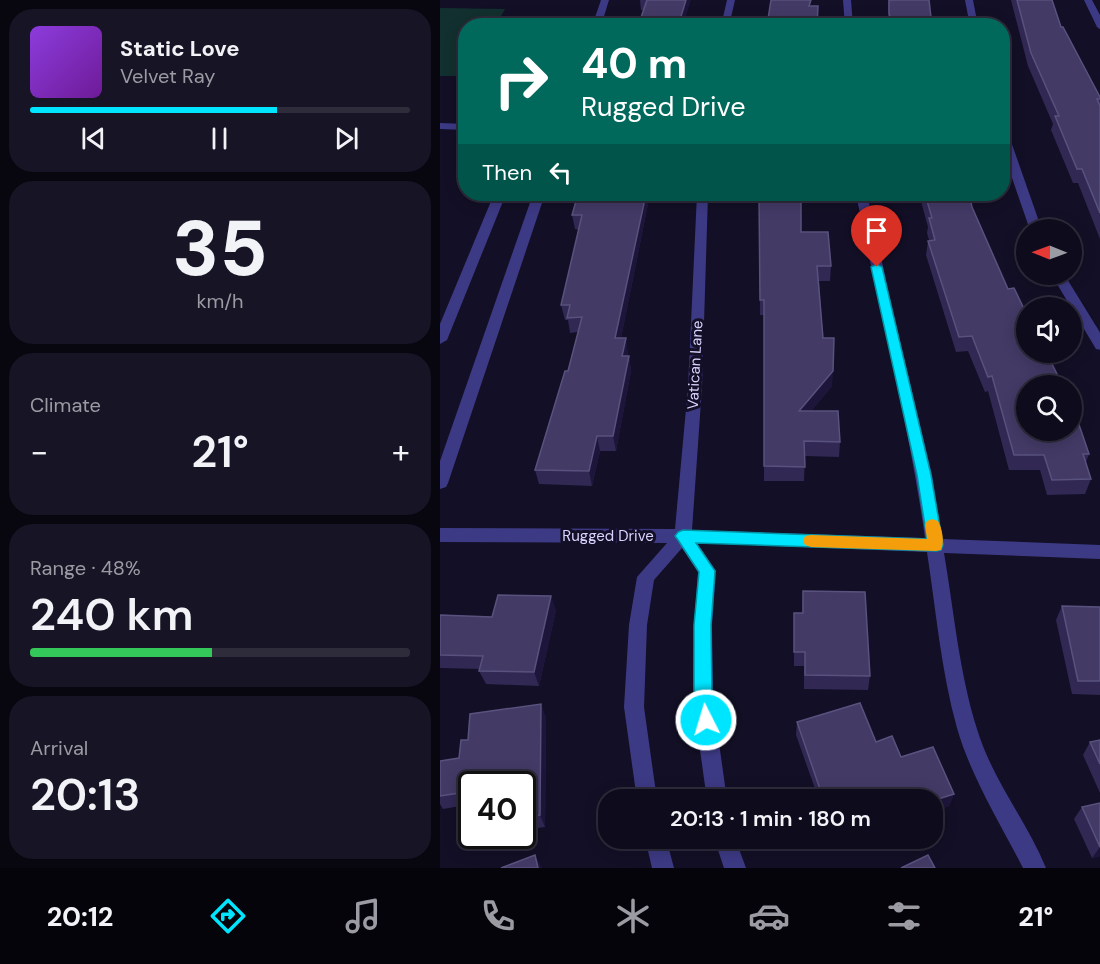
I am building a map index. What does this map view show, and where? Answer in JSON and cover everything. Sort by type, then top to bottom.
[{"type":"street","points":[[599,18],[605,0]]},
{"type":"street","points":[[727,18],[731,0]]},
{"type":"street","points":[[847,0],[848,18]]},
{"type":"street","points":[[969,0],[972,18]]},
{"type":"street","points":[[1088,0],[1100,27]]},
{"type":"street","points":[[440,126],[458,126]]},
{"type":"street","points":[[1010,156],[1032,219]]},
{"type":"street","points":[[440,340],[497,201]]},
{"type":"street","points":[[440,483],[537,201]]},
{"type":"street","name":"Vatican Lane","points":[[683,536],[695,387],[702,201]]},
{"type":"street","points":[[863,201],[886,312],[924,475],[952,659],[967,729],[988,780],[1035,868]]},
{"type":"street","points":[[1064,285],[1100,346]]},
{"type":"street","name":"Rugged Drive","points":[[440,535],[683,536],[1100,552]]},
{"type":"street","points":[[645,789],[634,707],[638,625],[646,577],[683,536],[707,571],[703,625],[703,699],[715,789]]},
{"type":"street","points":[[658,849],[663,868]]},
{"type":"street","points":[[728,849],[735,868]]},
{"type":"green space","points":[[440,8],[505,9],[500,18],[458,18],[458,76],[440,76]]},
{"type":"building","points":[[647,0],[686,0],[680,18],[641,18]]},
{"type":"building","points":[[771,0],[811,0],[809,6],[818,6],[817,18],[768,18]]},
{"type":"building","points":[[889,0],[929,0],[931,18],[890,18]]},
{"type":"building","points":[[1017,0],[1052,0],[1061,27],[1100,97],[1097,99],[1100,106],[1100,213],[1082,169],[1077,169],[1055,116],[1059,116],[1031,53]]},
{"type":"building","points":[[576,201],[644,201],[615,338],[626,338],[622,356],[629,356],[613,436],[597,436],[589,471],[535,470],[565,371],[568,371],[582,317],[567,318],[570,305],[561,305],[582,215],[572,215]]},
{"type":"building","points":[[759,201],[801,201],[801,232],[828,232],[831,266],[817,266],[823,338],[834,338],[833,371],[799,411],[838,411],[840,442],[804,441],[805,467],[764,466],[764,300],[760,300]]},
{"type":"building","points":[[927,201],[971,201],[1008,289],[1014,288],[1018,297],[1016,297],[1016,363],[1052,363],[1058,375],[1016,375],[1016,441],[1082,441],[1082,433],[1089,454],[1083,454],[1091,479],[1052,480],[1044,455],[1014,455],[992,376],[988,377],[972,336],[959,337],[928,241],[935,240],[929,218],[932,218]]},
{"type":"building","points":[[803,591],[865,592],[870,676],[805,675],[805,652],[794,652],[794,613],[803,613]]},
{"type":"building","points":[[498,595],[551,596],[534,672],[479,671],[483,656],[440,655],[440,615],[492,617]]},
{"type":"building","points":[[1062,606],[1100,607],[1100,681],[1078,681]]},
{"type":"building","points":[[860,703],[876,742],[892,736],[901,757],[933,747],[954,794],[943,798],[943,789],[820,789],[797,722]]},
{"type":"building","points":[[541,704],[540,815],[536,816],[536,771],[458,771],[458,793],[440,796],[440,761],[459,758],[461,740],[468,740],[470,714]]},
{"type":"building","points":[[1100,740],[1100,764],[1090,742]]},
{"type":"building","points":[[1100,803],[1100,847],[1082,807]]},
{"type":"building","points":[[535,855],[538,868],[501,868]]},
{"type":"building","points":[[928,855],[935,868],[901,868]]},
{"type":"slow traffic","points":[[811,541],[936,545],[932,525]]},
{"type":"route","points":[[706,720],[703,699],[703,625],[707,571],[683,536],[936,545],[924,475],[877,267]]}]
